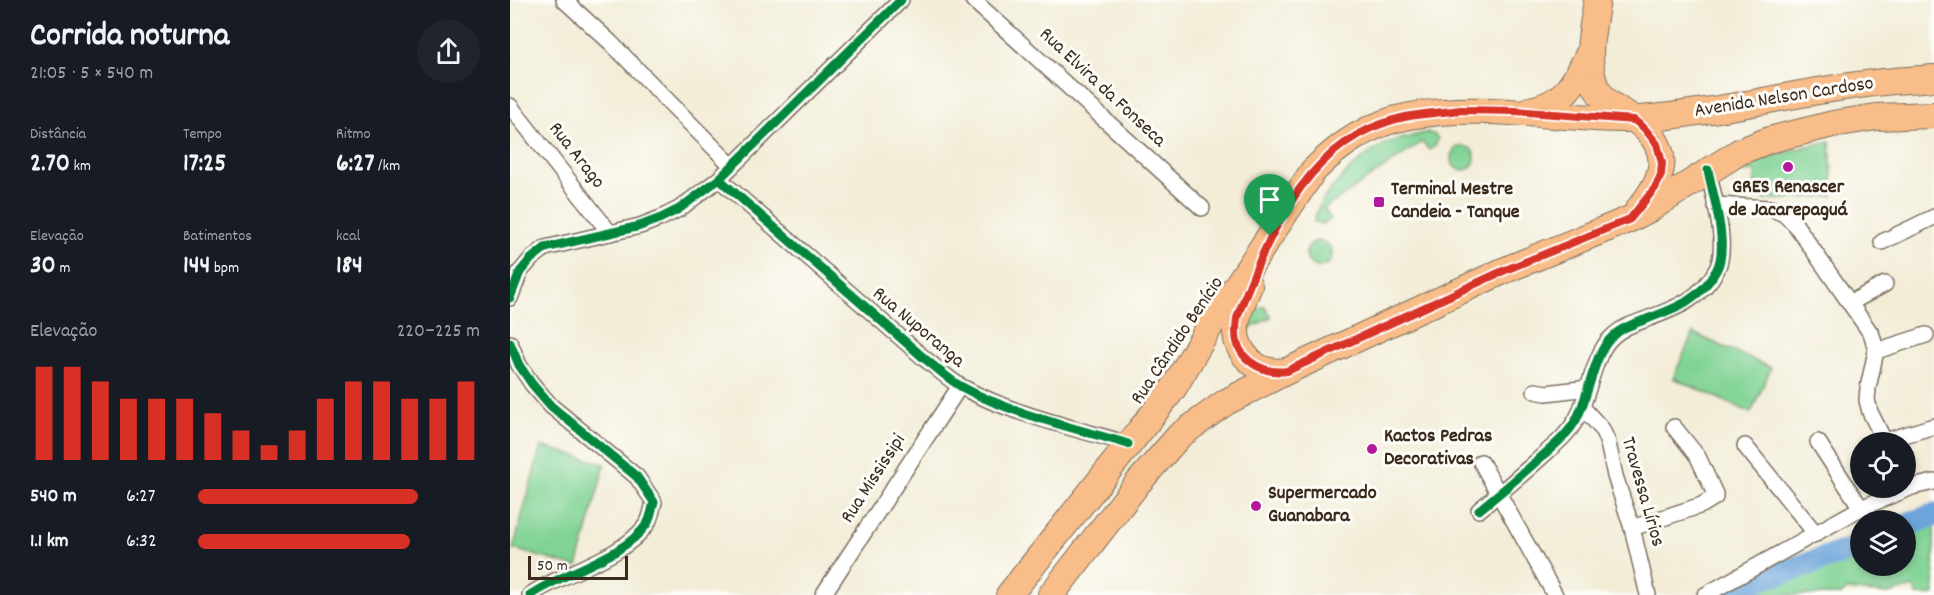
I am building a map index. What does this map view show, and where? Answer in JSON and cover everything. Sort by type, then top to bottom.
[{"type":"main road","points":[[1052,595],[1138,483],[1179,436],[1215,408],[1287,371],[1503,271],[1630,219],[1655,188],[1661,175],[1662,163],[1657,144],[1644,128],[1606,101],[1599,93],[1593,78],[1590,51],[1597,0]]},
{"type":"main road","points":[[1515,111],[1534,109],[1562,96],[1575,82],[1590,51]]},
{"type":"main road","name":"Avenida Nelson Cardoso","points":[[1634,120],[1745,105],[1865,84],[1934,78]]},
{"type":"main road","name":"Rua Cândido Benício","points":[[1009,595],[1173,389],[1210,326],[1313,171],[1330,153],[1357,134],[1384,123],[1411,116],[1461,110],[1515,111],[1634,120]]},
{"type":"main road","name":"Avenida Nelson Cardoso","points":[[1630,219],[1739,152],[1769,140],[1833,124],[1876,117],[1934,115]]},
{"type":"main road","points":[[1270,236],[1237,318],[1236,332],[1241,352],[1261,370],[1287,371]]},
{"type":"street","points":[[564,0],[610,42],[732,166]]},
{"type":"street","points":[[510,298],[520,272],[545,248],[639,226],[661,218],[679,209],[719,180],[901,0]]},
{"type":"street","name":"Rua Elvira da Fonseca","points":[[973,0],[1202,208]]},
{"type":"street","name":"Rua Arago","points":[[510,106],[610,232]]},
{"type":"street","points":[[1479,510],[1500,494],[1564,436],[1573,425],[1603,349],[1610,339],[1619,331],[1679,307],[1694,297],[1718,268],[1721,255],[1720,232],[1708,170]]},
{"type":"street","name":"Rua Nuporanga","points":[[719,180],[925,359],[960,386],[1027,413],[1128,444]]},
{"type":"street","points":[[1715,205],[1770,208],[1784,214],[1795,225],[1872,335],[1876,351],[1867,400],[1880,432]]},
{"type":"street","points":[[1882,242],[1934,218]]},
{"type":"street","points":[[1850,303],[1885,284]]},
{"type":"street","points":[[1876,351],[1926,335]]},
{"type":"street","points":[[510,343],[519,365],[551,406],[637,477],[654,502],[648,523],[624,547],[586,567],[547,583],[530,595]]},
{"type":"street","name":"Rua Mississipi","points":[[823,595],[960,386]]},
{"type":"street","points":[[1534,391],[1546,393],[1588,388]]},
{"type":"street","name":"Travessa Lírios","points":[[1582,407],[1602,429],[1608,443],[1648,595]]},
{"type":"street","points":[[1916,432],[1934,426]]},
{"type":"street","points":[[1632,528],[1702,505],[1715,497],[1698,457],[1674,427]]},
{"type":"street","points":[[1818,442],[1861,508]]},
{"type":"street","points":[[1745,446],[1816,534]]},
{"type":"street","points":[[1481,462],[1556,595]]},
{"type":"street","points":[[1916,482],[1934,482]]},
{"type":"street","points":[[1705,595],[1879,498]]},
{"type":"green space","points":[[1427,132],[1438,139],[1435,146],[1429,150],[1422,142],[1324,209],[1331,219],[1323,224],[1314,222],[1324,199],[1356,164],[1390,142]]},
{"type":"green space","name":"GRES Renascer de Jacarepaguá","points":[[1830,141],[1833,196],[1765,200],[1755,192],[1755,171],[1730,173],[1779,154]]},
{"type":"green space","points":[[1458,146],[1468,146],[1475,153],[1475,163],[1468,170],[1458,170],[1451,163],[1451,153]]},
{"type":"green space","points":[[1319,241],[1328,245],[1332,254],[1328,263],[1319,267],[1310,263],[1306,254],[1310,245]]},
{"type":"green space","points":[[1264,306],[1271,317],[1246,331],[1250,314]]},
{"type":"green space","points":[[1693,333],[1771,368],[1751,413],[1673,378]]},
{"type":"green space","points":[[541,446],[605,464],[577,567],[513,549]]},
{"type":"green space","points":[[1934,519],[1934,595],[1917,595],[1914,587],[1888,594],[1847,590],[1841,595],[1752,595],[1850,554],[1850,576],[1916,576],[1916,526]]},
{"type":"waterway","points":[[1916,521],[1934,515]]},
{"type":"waterway","points":[[1727,595],[1767,577],[1850,550]]},
{"type":"cycle path","points":[[510,298],[520,272],[545,248],[640,226],[661,218],[679,209],[719,179],[901,0]]},
{"type":"cycle path","points":[[1479,510],[1568,431],[1580,411],[1600,354],[1612,337],[1627,327],[1686,302],[1710,280],[1720,259],[1721,234],[1708,170]]},
{"type":"cycle path","points":[[719,179],[925,359],[957,384],[981,397],[1022,413],[1128,444]]},
{"type":"cycle path","points":[[510,343],[519,365],[551,406],[637,477],[654,502],[647,524],[623,546],[608,556],[530,595]]},
{"type":"place","name":"GRES Renascer de Jacarepaguá","points":[[1788,167]]},
{"type":"place","name":"Terminal Mestre Candeia - Tanque","points":[[1379,202]]},
{"type":"place","name":"Kactos Pedras Decorativas","points":[[1372,449]]},
{"type":"place","name":"Supermercado Guanabara","points":[[1256,506]]},
{"type":"route","points":[[1461,110],[1515,111],[1634,120],[1644,128],[1659,148],[1662,163],[1661,175],[1649,197],[1630,219],[1503,271],[1326,354],[1287,371],[1279,372],[1261,370],[1241,352],[1236,332],[1237,318],[1270,236],[1313,171],[1330,153],[1357,134],[1384,123],[1411,116],[1461,110]]}]
